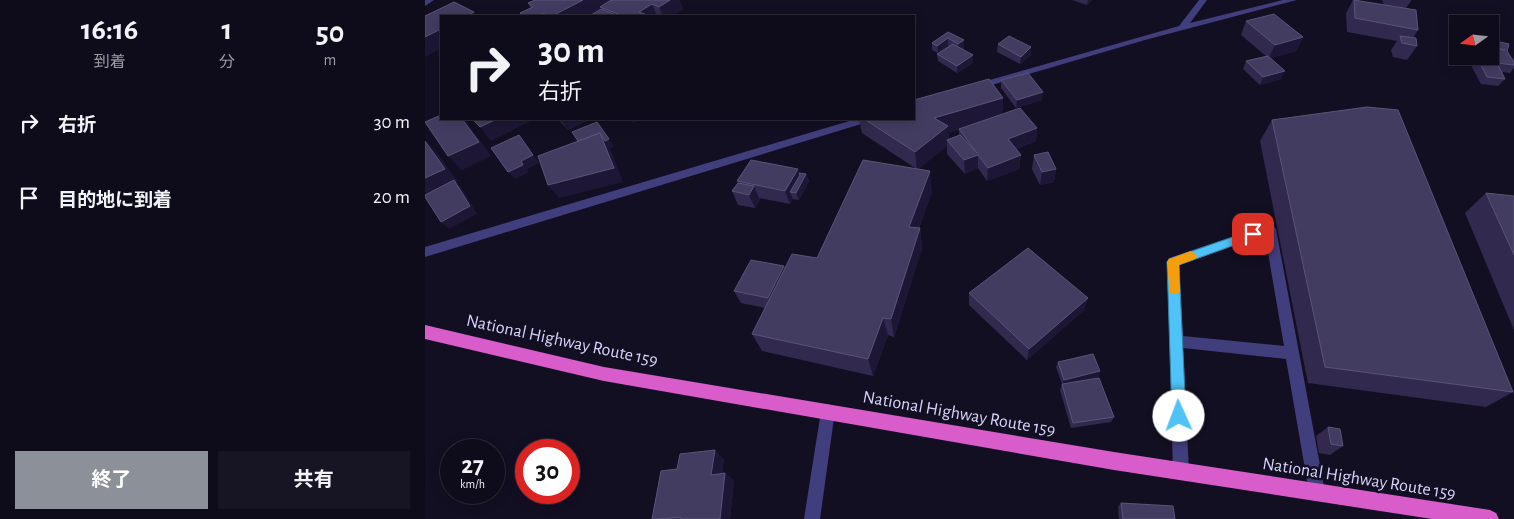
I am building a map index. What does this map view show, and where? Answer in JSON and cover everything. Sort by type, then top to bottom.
[{"type":"highway","name":"National Highway Route 159","points":[[425,332],[603,374],[1181,472],[1490,519]]},
{"type":"street","points":[[425,3],[430,0]]},
{"type":"street","points":[[1183,28],[1203,0]]},
{"type":"street","points":[[961,91],[1183,28],[1293,0]]},
{"type":"street","points":[[425,252],[864,120]]},
{"type":"street","points":[[1181,472],[1173,262],[1270,229],[1317,492]]},
{"type":"street","points":[[1176,341],[1292,353]]},
{"type":"street","points":[[812,519],[828,412]]},
{"type":"building","points":[[535,0],[583,0],[554,15],[543,13],[539,15],[523,15],[520,13],[533,7],[528,3]]},
{"type":"building","points":[[611,0],[670,0],[659,7],[652,4],[639,12],[647,15],[620,15],[600,7]]},
{"type":"building","points":[[1354,0],[1416,10],[1418,30],[1355,18]]},
{"type":"building","points":[[454,2],[474,12],[468,15],[440,15],[440,30],[425,37],[425,16]]},
{"type":"building","points":[[601,9],[616,15],[591,15]]},
{"type":"building","points":[[1274,14],[1303,37],[1275,45],[1246,21]]},
{"type":"building","points":[[948,32],[964,40],[958,44],[948,38],[937,46],[932,43]]},
{"type":"building","points":[[1009,36],[1031,47],[1021,57],[998,44]]},
{"type":"building","points":[[1400,36],[1416,38],[1417,46],[1402,43]]},
{"type":"building","points":[[1499,42],[1509,44],[1507,51],[1514,65],[1499,63],[1499,50],[1505,50],[1499,48]]},
{"type":"building","points":[[953,44],[973,55],[957,66],[937,54]]},
{"type":"building","points":[[1268,56],[1285,71],[1263,77],[1246,61]]},
{"type":"building","points":[[1481,65],[1498,65],[1505,79],[1487,77]]},
{"type":"building","points":[[1028,73],[1043,92],[1017,100],[1001,80]]},
{"type":"building","points":[[989,79],[1003,98],[934,118],[948,126],[915,152],[866,120],[915,120],[915,100]]},
{"type":"building","points":[[1367,107],[1398,110],[1513,392],[1325,367],[1272,120]]},
{"type":"building","points":[[1020,108],[1037,128],[1008,139],[1021,155],[988,168],[978,155],[964,160],[947,140],[960,135],[977,153],[959,129]]},
{"type":"building","points":[[440,115],[440,120],[463,120],[479,142],[448,156],[425,122]]},
{"type":"building","points":[[473,120],[495,120],[480,127]]},
{"type":"building","points":[[597,122],[609,139],[605,141],[600,133],[578,141],[572,132]]},
{"type":"building","points":[[600,133],[614,168],[548,185],[538,156]]},
{"type":"building","points":[[519,135],[533,155],[521,161],[523,165],[508,172],[491,148]]},
{"type":"building","points":[[425,141],[445,169],[425,178]]},
{"type":"building","points":[[1048,152],[1056,169],[1042,172],[1034,155]]},
{"type":"building","points":[[751,160],[798,169],[785,191],[737,181]]},
{"type":"building","points":[[863,160],[930,171],[909,227],[920,228],[891,319],[883,318],[868,359],[752,334],[792,254],[817,258]]},
{"type":"building","points":[[799,173],[806,174],[796,193],[790,192],[800,175]]},
{"type":"building","points":[[454,180],[470,206],[441,222],[425,195]]},
{"type":"building","points":[[738,183],[754,186],[749,195],[732,191]]},
{"type":"building","points":[[1486,193],[1514,196],[1514,255]]},
{"type":"building","points":[[1028,248],[1088,298],[1029,349],[969,293]]},
{"type":"building","points":[[751,260],[784,266],[768,298],[734,291]]},
{"type":"building","points":[[1093,354],[1100,371],[1064,380],[1058,362]]},
{"type":"building","points":[[1099,378],[1114,417],[1073,423],[1062,384]]},
{"type":"building","points":[[1328,427],[1340,429],[1343,446],[1331,444]]},
{"type":"building","points":[[715,450],[711,475],[725,473],[720,519],[681,519],[681,517],[652,519],[661,471],[677,469],[680,454]]},
{"type":"building","points":[[1121,503],[1173,506],[1175,519],[1123,519]]},
{"type":"slow traffic","points":[[1174,291],[1173,262],[1191,256]]},
{"type":"route","points":[[1179,416],[1173,262],[1253,234]]}]
